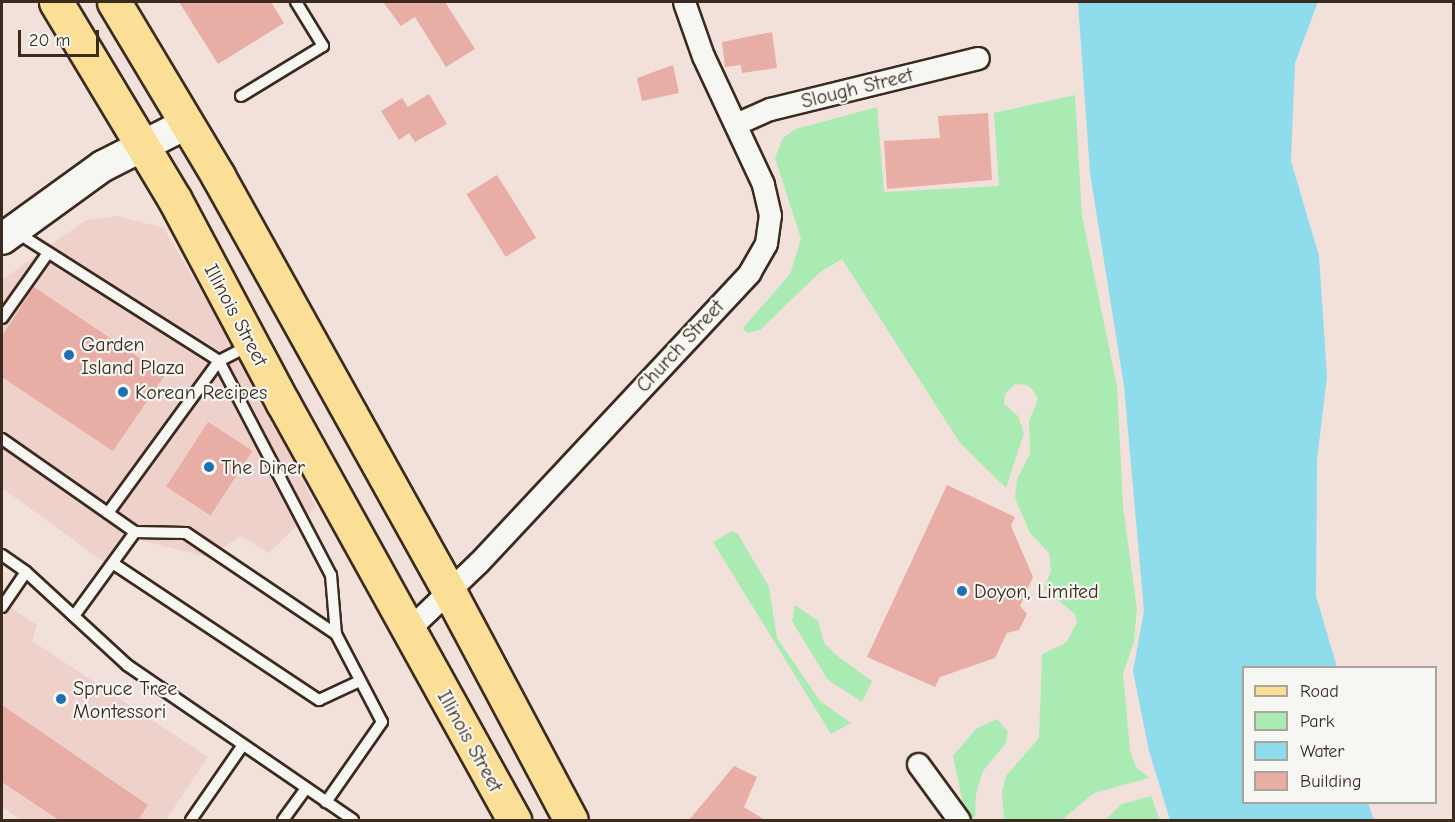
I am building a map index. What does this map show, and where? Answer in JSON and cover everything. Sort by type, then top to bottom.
[{"type":"main road","name":"Illinois Street","points":[[56,2],[143,146],[514,820]]},
{"type":"main road","points":[[114,2],[188,123],[449,591],[571,820]]},
{"type":"street","name":"Church Street","points":[[408,630],[449,591],[749,273],[766,243],[770,215],[763,184],[738,123],[703,56],[684,2]]},
{"type":"street","name":"Slough Street","points":[[738,123],[770,109],[978,58]]},
{"type":"street","points":[[8,234],[103,165],[188,123]]},
{"type":"street","points":[[918,764],[959,820]]},
{"type":"lane","points":[[241,96],[323,46],[296,2]]},
{"type":"lane","points":[[8,234],[48,253],[219,361],[331,575],[336,634],[382,722],[326,802]]},
{"type":"lane","points":[[2,318],[48,253]]},
{"type":"lane","points":[[108,513],[219,361],[252,344]]},
{"type":"lane","points":[[2,439],[135,532],[186,533],[336,634]]},
{"type":"lane","points":[[74,616],[114,564],[135,532]]},
{"type":"lane","points":[[2,555],[26,572],[127,665],[353,820]]},
{"type":"lane","points":[[114,564],[319,700],[360,681]]},
{"type":"lane","points":[[2,607],[26,572]]},
{"type":"lane","points":[[191,820],[243,745]]},
{"type":"lane","points":[[283,820],[306,788]]},
{"type":"shaded area","points":[[117,216],[164,228],[249,374],[316,507],[269,553],[241,536],[208,557],[132,538],[104,562],[2,488],[2,280],[86,220]]},
{"type":"shaded area","name":"Spruce Tree Montessori","points":[[2,602],[37,625],[32,641],[208,757],[166,820],[21,820],[2,807]]},
{"type":"green space","points":[[1075,95],[1082,216],[1117,386],[1123,506],[1137,609],[1134,642],[1123,673],[1130,751],[1136,767],[1149,778],[1094,793],[1062,820],[1004,820],[1002,792],[1006,776],[1039,738],[1042,654],[1066,643],[1077,622],[1075,614],[1044,589],[1051,571],[1049,553],[1030,533],[1015,498],[1017,479],[1030,453],[1029,422],[1038,399],[1027,385],[1015,384],[1005,394],[1004,404],[1018,416],[1024,433],[1006,488],[960,443],[842,259],[820,272],[760,330],[747,333],[743,328],[790,274],[801,239],[775,158],[783,138],[796,129],[877,107],[884,192],[999,186],[994,113]]},
{"type":"green space","points":[[732,531],[738,534],[769,587],[777,638],[820,701],[851,723],[831,734],[713,542]]},
{"type":"green space","points":[[795,605],[818,621],[824,643],[836,655],[872,681],[862,702],[828,680],[792,621]]},
{"type":"green space","points":[[997,719],[1008,732],[1006,743],[983,771],[976,794],[975,817],[970,820],[965,813],[953,756],[976,729]]},
{"type":"green space","points":[[1151,796],[1160,820],[1105,820],[1122,804]]},
{"type":"water","points":[[1078,2],[1318,2],[1295,63],[1291,161],[1319,256],[1327,376],[1317,460],[1316,596],[1337,666],[1242,666],[1242,804],[1368,804],[1374,820],[1170,820],[1149,751],[1133,671],[1144,611],[1124,386],[1090,173]]},
{"type":"building","points":[[179,2],[271,2],[284,23],[218,64]]},
{"type":"building","points":[[383,2],[445,2],[475,49],[446,67],[415,17],[401,26]]},
{"type":"building","points":[[772,32],[777,68],[742,73],[741,65],[725,67],[722,42]]},
{"type":"building","points":[[673,65],[679,93],[642,101],[637,78]]},
{"type":"building","points":[[429,94],[447,124],[415,142],[409,133],[399,140],[381,111],[402,98],[408,107]]},
{"type":"building","points":[[988,113],[992,180],[887,189],[884,141],[940,138],[938,116]]},
{"type":"building","points":[[497,175],[536,238],[506,257],[466,194]]},
{"type":"building","name":"Garden Island Plaza","points":[[34,287],[165,375],[113,451],[2,377],[2,336]]},
{"type":"building","points":[[208,422],[252,451],[211,515],[166,487]]},
{"type":"building","name":"Doyon, Limited","points":[[947,485],[1015,517],[1011,526],[1033,577],[1020,606],[1027,614],[1019,630],[1007,633],[995,658],[940,677],[935,687],[867,657]]},
{"type":"building","points":[[2,705],[148,805],[138,820],[59,820],[2,782]]},
{"type":"building","points":[[734,766],[757,777],[744,807],[765,820],[689,820]]},
{"type":"place","name":"Garden Island Plaza","points":[[69,355]]},
{"type":"place","name":"Korean Recipes","points":[[123,392]]},
{"type":"place","name":"The Diner","points":[[209,467]]},
{"type":"place","name":"Doyon, Limited","points":[[962,591]]},
{"type":"place","name":"Spruce Tree Montessori","points":[[61,699]]}]
